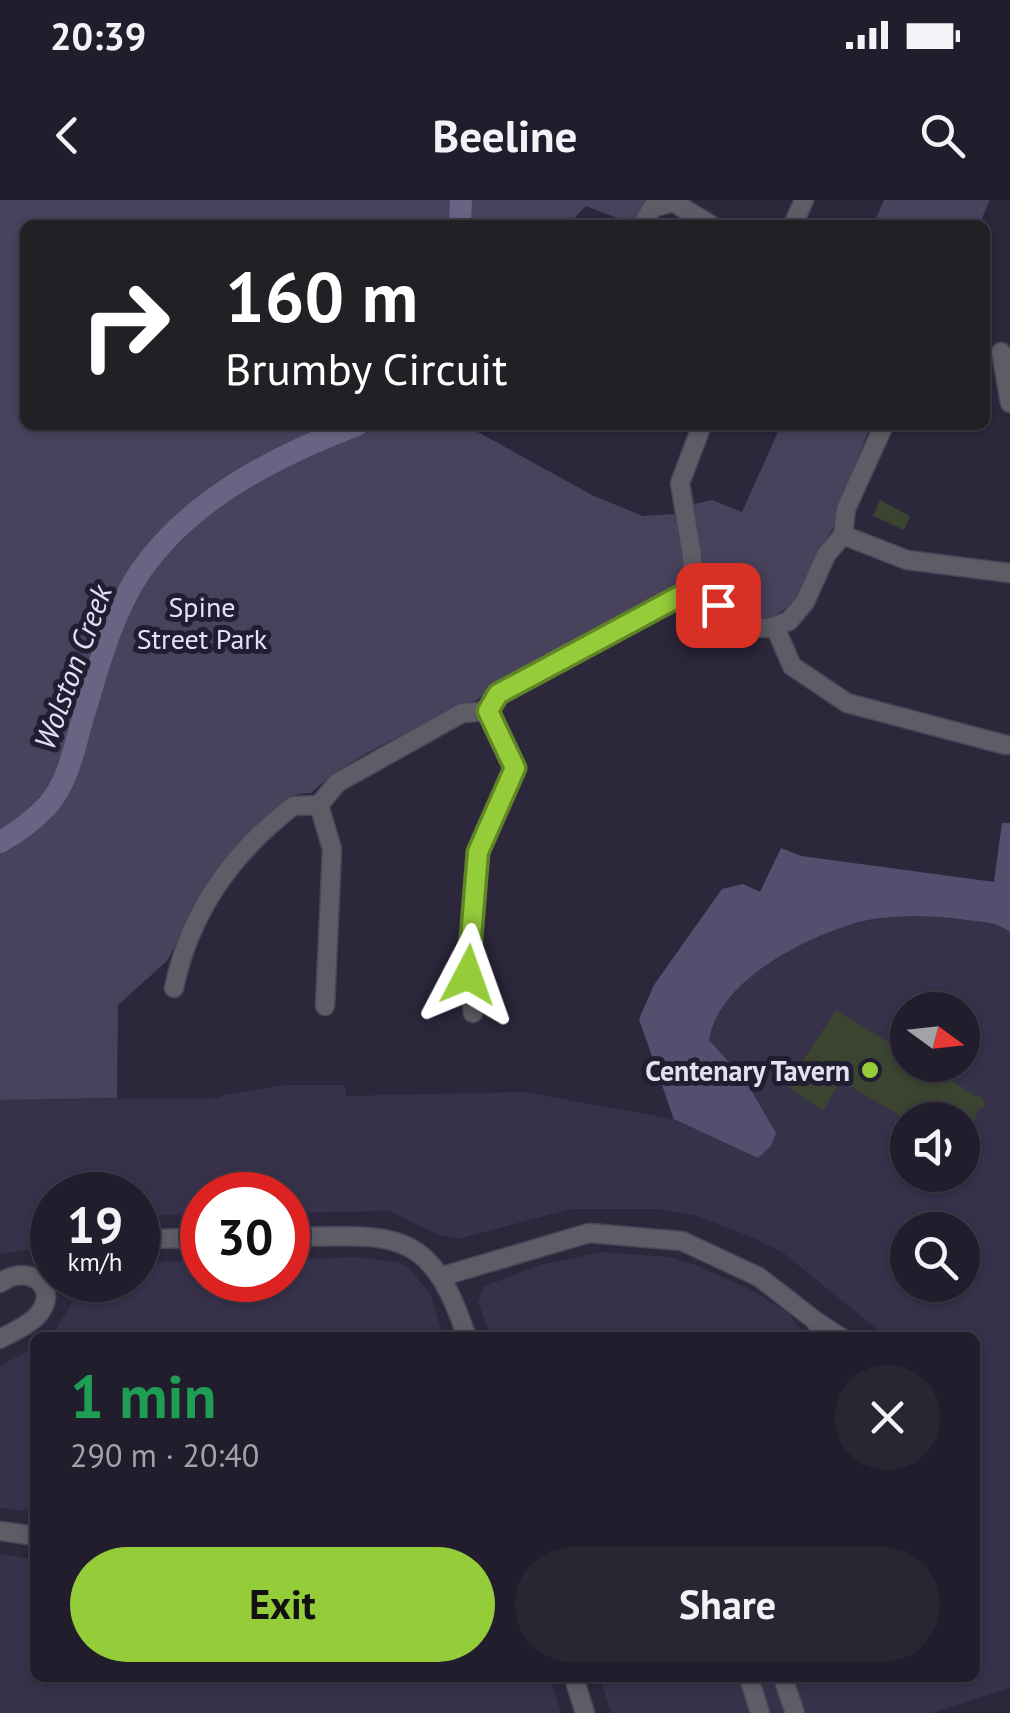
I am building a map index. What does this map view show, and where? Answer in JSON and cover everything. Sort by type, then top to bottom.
[{"type":"street","points":[[645,220],[652,208],[673,202],[703,220]]},
{"type":"street","points":[[999,351],[1010,403]]},
{"type":"street","points":[[694,594],[680,482],[700,430]]},
{"type":"street","points":[[488,711],[498,694],[668,601],[694,594],[708,597],[746,626],[776,627],[798,613],[826,555],[843,535],[846,509],[882,430]]},
{"type":"street","points":[[843,535],[907,560],[1010,573]]},
{"type":"street","points":[[776,627],[792,666],[847,702],[1009,746]]},
{"type":"street","points":[[174,988],[188,933],[236,858],[292,806],[319,805],[338,782],[462,714],[488,711]]},
{"type":"street","points":[[474,1013],[468,961],[478,852],[515,768],[488,711]]},
{"type":"street","points":[[319,805],[332,848],[324,1006]]},
{"type":"street","points":[[442,1276],[589,1233],[682,1241],[759,1277],[818,1330]]},
{"type":"street","points":[[310,1237],[380,1237],[421,1252],[442,1276],[465,1332]]},
{"type":"street","points":[[0,1283],[13,1274],[30,1274]]},
{"type":"street","points":[[0,1339],[38,1316],[45,1302]]},
{"type":"street","points":[[0,1531],[30,1535]]},
{"type":"street","points":[[575,1682],[585,1713]]},
{"type":"street","points":[[750,1682],[760,1713]]},
{"type":"street","points":[[784,1682],[795,1713]]},
{"type":"shaded area","points":[[1002,823],[1010,823],[1010,1688],[931,1713],[611,1713],[601,1682],[980,1682],[980,1332],[881,1332],[782,1252],[696,1216],[659,1209],[571,1209],[458,1239],[439,1235],[389,1211],[310,1213],[310,1172],[180,1172],[180,1215],[160,1215],[160,1172],[30,1172],[30,1250],[0,1254],[0,1100],[221,1098],[283,1085],[345,1085],[346,1096],[524,1092],[673,1119],[639,1019],[654,985],[722,889],[743,884],[760,892],[781,848],[801,856],[994,882]]},
{"type":"shaded area","points":[[1002,823],[1010,823],[1010,932],[984,922],[893,917],[852,924],[786,952],[744,982],[728,1000],[709,1040],[745,1080],[776,1133],[771,1146],[758,1158],[674,1119],[639,1019],[654,985],[722,889],[743,884],[760,892],[781,848],[801,856],[994,882]]},
{"type":"shaded area","points":[[601,1252],[669,1257],[754,1291],[788,1313],[803,1332],[489,1332],[478,1302],[484,1286],[541,1265]]},
{"type":"shaded area","points":[[355,1257],[398,1262],[410,1269],[430,1294],[442,1332],[54,1332],[72,1302],[160,1302],[160,1262],[180,1261],[180,1302],[310,1302],[310,1259]]},
{"type":"shaded area","points":[[30,1350],[30,1511],[0,1508],[0,1366]]},
{"type":"shaded area","points":[[0,1554],[30,1558],[30,1682],[551,1682],[561,1713],[0,1713]]},
{"type":"green space","name":"Spine Street Park","points":[[0,200],[650,200],[638,220],[622,220],[586,206],[573,220],[20,220],[20,430],[474,430],[594,496],[643,516],[674,514],[684,568],[678,585],[492,687],[476,700],[358,758],[311,793],[298,794],[286,802],[185,927],[167,961],[118,1005],[117,1098],[0,1100]]},
{"type":"green space","points":[[884,200],[990,200],[981,220],[875,220]]},
{"type":"green space","points":[[779,430],[869,430],[837,509],[834,527],[793,604],[769,619],[745,616],[702,582],[693,504],[712,500],[742,512]]},
{"type":"building","points":[[880,500],[910,516],[904,530],[873,516]]},
{"type":"building","name":"Centenary Tavern","points":[[836,1010],[890,1043],[890,1082],[953,1082],[980,1095],[986,1105],[980,1109],[980,1102],[890,1102],[890,1110],[840,1081],[823,1111],[786,1086]]},
{"type":"waterway","name":"Wolston Creek","points":[[460,220],[461,200]]},
{"type":"waterway","name":"Wolston Creek","points":[[0,842],[37,816],[61,786],[113,625],[140,572],[160,546],[209,502],[237,483],[345,430]]},
{"type":"place","name":"Centenary Tavern","points":[[870,1070]]},
{"type":"route","points":[[468,975],[478,852],[515,768],[511,752],[488,711],[498,694],[680,596],[708,597],[718,605]]}]
